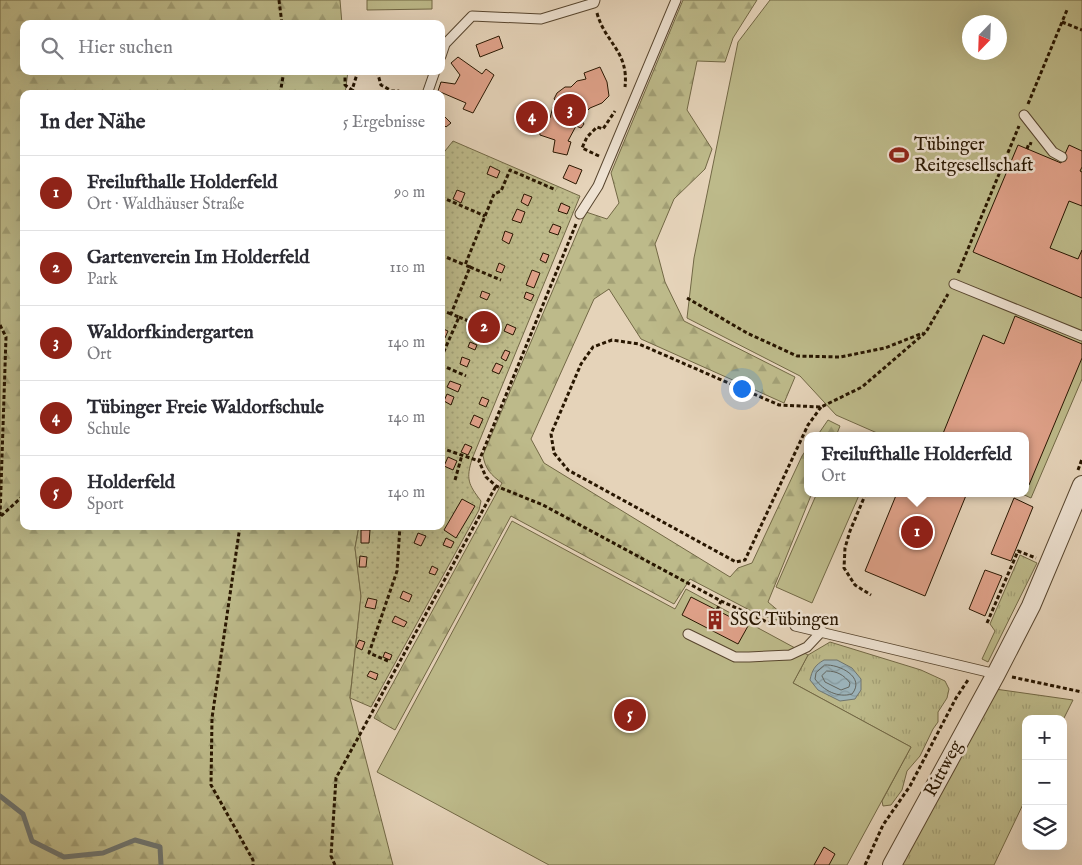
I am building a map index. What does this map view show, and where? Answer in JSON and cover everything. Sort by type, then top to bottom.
[{"type":"street","name":"Rittweg","points":[[892,865],[1032,606],[1082,485]]},
{"type":"lane","points":[[580,214],[598,186],[676,0]]},
{"type":"lane","points":[[445,46],[472,16],[541,19],[595,1]]},
{"type":"lane","points":[[428,90],[434,75]]},
{"type":"lane","points":[[1024,115],[1053,152],[1062,157]]},
{"type":"lane","points":[[954,284],[1082,336]]},
{"type":"lane","points":[[795,626],[996,674]]},
{"type":"lane","points":[[688,634],[735,657],[749,657],[790,655],[807,647],[822,631]]},
{"type":"path","points":[[279,0],[282,20]]},
{"type":"path","points":[[595,1],[600,26],[616,47],[625,65],[626,85],[623,93]]},
{"type":"path","points":[[805,432],[821,407],[862,387],[926,332],[954,284],[1067,10]]},
{"type":"path","points":[[1062,22],[1082,30]]},
{"type":"path","points":[[281,90],[283,75]]},
{"type":"path","points":[[346,75],[345,85],[352,90],[357,75]]},
{"type":"path","points":[[378,75],[381,85],[390,90]]},
{"type":"path","points":[[600,156],[582,148],[587,137],[597,127],[603,129],[616,108]]},
{"type":"path","points":[[1027,149],[1029,143],[1031,144]]},
{"type":"path","points":[[466,265],[494,194],[501,191],[510,170],[556,190]]},
{"type":"path","points":[[445,199],[485,216]]},
{"type":"path","points":[[580,214],[479,461],[486,477],[496,486],[543,505],[721,601],[767,622],[795,626]]},
{"type":"path","points":[[445,257],[501,280]]},
{"type":"path","points":[[451,314],[470,267]]},
{"type":"path","points":[[686,298],[746,333],[797,356],[840,357],[885,348],[926,332]]},
{"type":"path","points":[[445,312],[500,334]]},
{"type":"path","points":[[445,349],[459,317]]},
{"type":"path","points":[[0,325],[6,337],[0,517]]},
{"type":"path","points":[[804,434],[745,560],[736,562],[568,470],[554,453],[551,434],[581,364],[593,347],[612,340],[639,344],[779,405],[821,407]]},
{"type":"path","points":[[445,367],[466,376]]},
{"type":"path","points":[[445,449],[479,461]]},
{"type":"path","points":[[455,480],[462,455]]},
{"type":"path","points":[[335,865],[331,856],[336,778],[496,486]]},
{"type":"path","points":[[864,497],[850,530],[845,548],[844,568],[855,585],[871,595]]},
{"type":"path","points":[[0,517],[20,499]]},
{"type":"path","points":[[239,530],[212,718],[211,785],[253,860],[253,865]]},
{"type":"path","points":[[388,662],[369,653],[397,571],[400,530]]},
{"type":"path","points":[[987,623],[1018,551],[1041,561]]},
{"type":"path","points":[[717,610],[721,601]]},
{"type":"path","points":[[865,865],[884,825],[910,786],[956,698],[975,669]]},
{"type":"path","points":[[996,674],[1082,692]]},
{"type":"green space","points":[[0,0],[340,0],[342,20],[20,20],[20,75],[347,75],[346,90],[20,90],[20,530],[358,530],[355,548],[361,596],[350,698],[393,865],[0,865]]},
{"type":"green space","points":[[367,0],[432,0],[432,9],[367,10]]},
{"type":"green space","points":[[683,0],[757,0],[733,38],[725,62],[697,61],[687,110],[712,149],[705,169],[674,199],[655,244],[665,282],[684,321],[795,377],[784,403],[641,339],[609,289],[594,299],[531,439],[544,463],[730,577],[738,568],[752,563],[804,453],[804,497],[810,497],[768,602],[781,613],[777,620],[759,615],[690,579],[674,604],[511,516],[395,730],[374,718],[502,483],[489,471],[483,455],[586,212],[607,219],[619,203],[611,173]]},
{"type":"green space","name":"Tübinger Reitgesellschaft","points":[[770,0],[1082,0],[1082,379],[1031,498],[1029,497],[1029,432],[875,432],[836,415],[800,376],[687,318],[694,258],[738,42]]},
{"type":"green space","points":[[453,141],[580,196],[472,459],[469,481],[481,501],[479,510],[371,707],[350,698],[361,596],[355,548],[358,530],[445,530],[445,151]]},
{"type":"green space","points":[[828,420],[840,426],[838,432],[820,432]]},
{"type":"green space","points":[[815,497],[858,497],[812,603],[776,587]]},
{"type":"green space","points":[[512,521],[675,609],[686,589],[808,655],[793,683],[911,747],[847,865],[549,865],[377,772]]},
{"type":"green space","points":[[1020,555],[1037,563],[988,662],[982,659],[995,631],[990,624]]},
{"type":"green space","points":[[830,642],[921,670],[945,681],[949,689],[947,698],[938,712],[938,722],[920,756],[907,771],[902,790],[891,805],[883,806],[882,801],[911,747],[793,683],[808,655]]},
{"type":"green space","points":[[995,689],[1073,700],[1066,715],[1022,715],[1022,806],[994,865],[901,865]]},
{"type":"water","points":[[824,660],[837,660],[852,668],[861,679],[861,690],[855,699],[840,701],[818,690],[810,680],[814,668]]},
{"type":"building","points":[[499,36],[503,48],[480,57],[476,45]]},
{"type":"building","points":[[458,57],[482,74],[486,69],[494,75],[473,113],[463,109],[466,103],[445,94],[445,90],[438,90],[441,82],[455,84],[460,75],[451,63]]},
{"type":"building","points":[[600,67],[607,82],[609,96],[602,103],[590,108],[580,118],[584,124],[581,128],[576,126],[568,141],[571,142],[567,155],[553,152],[555,140],[540,135],[541,121],[545,116],[550,118],[553,107],[559,103],[554,99],[557,93],[565,87],[571,87],[577,81],[586,79],[584,73]]},
{"type":"building","points":[[445,117],[451,123],[445,126]]},
{"type":"building","name":"Tübinger Reitgesellschaft","points":[[1018,145],[1061,163],[1069,145],[1082,151],[1082,167],[1080,171],[1082,172],[1082,206],[1069,201],[1050,248],[1078,259],[1082,250],[1082,298],[973,252]]},
{"type":"building","points":[[569,165],[582,170],[576,184],[563,178]]},
{"type":"building","points":[[490,166],[500,171],[497,178],[487,174]]},
{"type":"building","points":[[457,190],[465,193],[461,203],[453,199]]},
{"type":"building","points":[[524,194],[532,197],[528,206],[521,202]]},
{"type":"building","points":[[561,203],[570,207],[567,214],[558,211]]},
{"type":"building","points":[[517,209],[525,212],[521,223],[512,220]]},
{"type":"building","points":[[553,224],[561,227],[558,235],[549,232]]},
{"type":"building","points":[[505,231],[513,234],[509,244],[502,240]]},
{"type":"building","points":[[543,253],[549,255],[546,263],[540,260]]},
{"type":"building","points":[[499,263],[505,266],[502,273],[496,271]]},
{"type":"building","points":[[532,270],[540,273],[534,288],[526,285]]},
{"type":"building","points":[[482,291],[490,294],[487,300],[480,297]]},
{"type":"building","points":[[526,292],[534,295],[531,301],[524,298]]},
{"type":"building","points":[[1015,316],[1082,344],[1082,358],[1029,485],[1029,432],[944,432],[983,335],[1004,344]]},
{"type":"building","points":[[507,324],[516,328],[513,335],[504,331]]},
{"type":"building","points":[[470,342],[477,345],[475,350],[468,347]]},
{"type":"building","points":[[505,350],[510,352],[506,361],[501,358]]},
{"type":"building","points":[[462,357],[470,360],[467,367],[460,364]]},
{"type":"building","points":[[496,363],[503,366],[499,374],[492,371]]},
{"type":"building","points":[[450,381],[461,385],[458,392],[447,387]]},
{"type":"building","points":[[447,394],[454,397],[451,405],[445,402]]},
{"type":"building","points":[[482,397],[489,400],[486,407],[479,404]]},
{"type":"building","points":[[474,415],[483,419],[479,428],[470,424]]},
{"type":"building","points":[[465,444],[472,447],[468,455],[461,452]]},
{"type":"building","points":[[448,457],[457,461],[453,470],[445,466]]},
{"type":"building","points":[[895,497],[965,497],[925,596],[865,571]]},
{"type":"building","points":[[1014,498],[1033,507],[1011,561],[991,554]]},
{"type":"building","points":[[462,499],[475,506],[456,538],[444,530]]},
{"type":"building","points":[[361,530],[370,530],[369,543],[361,543]]},
{"type":"building","points":[[418,533],[426,536],[421,546],[414,543]]},
{"type":"building","points":[[446,538],[454,542],[451,548],[443,545]]},
{"type":"building","points":[[360,556],[367,557],[366,567],[359,567]]},
{"type":"building","points":[[432,566],[438,569],[435,575],[429,573]]},
{"type":"building","points":[[985,570],[1002,576],[985,616],[969,609]]},
{"type":"building","points":[[403,591],[412,595],[409,602],[400,598]]},
{"type":"building","name":"SSC Tübingen","points":[[691,597],[748,626],[738,644],[682,615]]},
{"type":"building","points":[[368,598],[377,600],[375,609],[365,607]]},
{"type":"building","points":[[395,616],[407,622],[404,627],[392,622]]},
{"type":"building","points":[[359,640],[365,642],[362,650],[356,647]]},
{"type":"building","points":[[385,652],[392,655],[390,660],[383,657]]},
{"type":"building","points":[[370,671],[378,674],[376,680],[367,676]]},
{"type":"building","points":[[824,847],[835,854],[829,865],[814,865]]},
{"type":"waterway","points":[[0,796],[23,814],[32,841],[64,857],[103,853],[135,840],[160,847],[161,865]]},
{"type":"place","name":"Waldorfkindergarten","points":[[570,110]]},
{"type":"place","name":"Tübinger Freie Waldorfschule","points":[[532,117]]},
{"type":"place","name":"Tübinger Reitgesellschaft","points":[[899,155]]},
{"type":"place","name":"Gartenverein Im Holderfeld","points":[[484,327]]},
{"type":"place","name":"Freilufthalle Holderfeld","points":[[917,532]]},
{"type":"place","name":"SSC Tübingen","points":[[715,620]]},
{"type":"place","name":"Holderfeld","points":[[630,715]]}]
